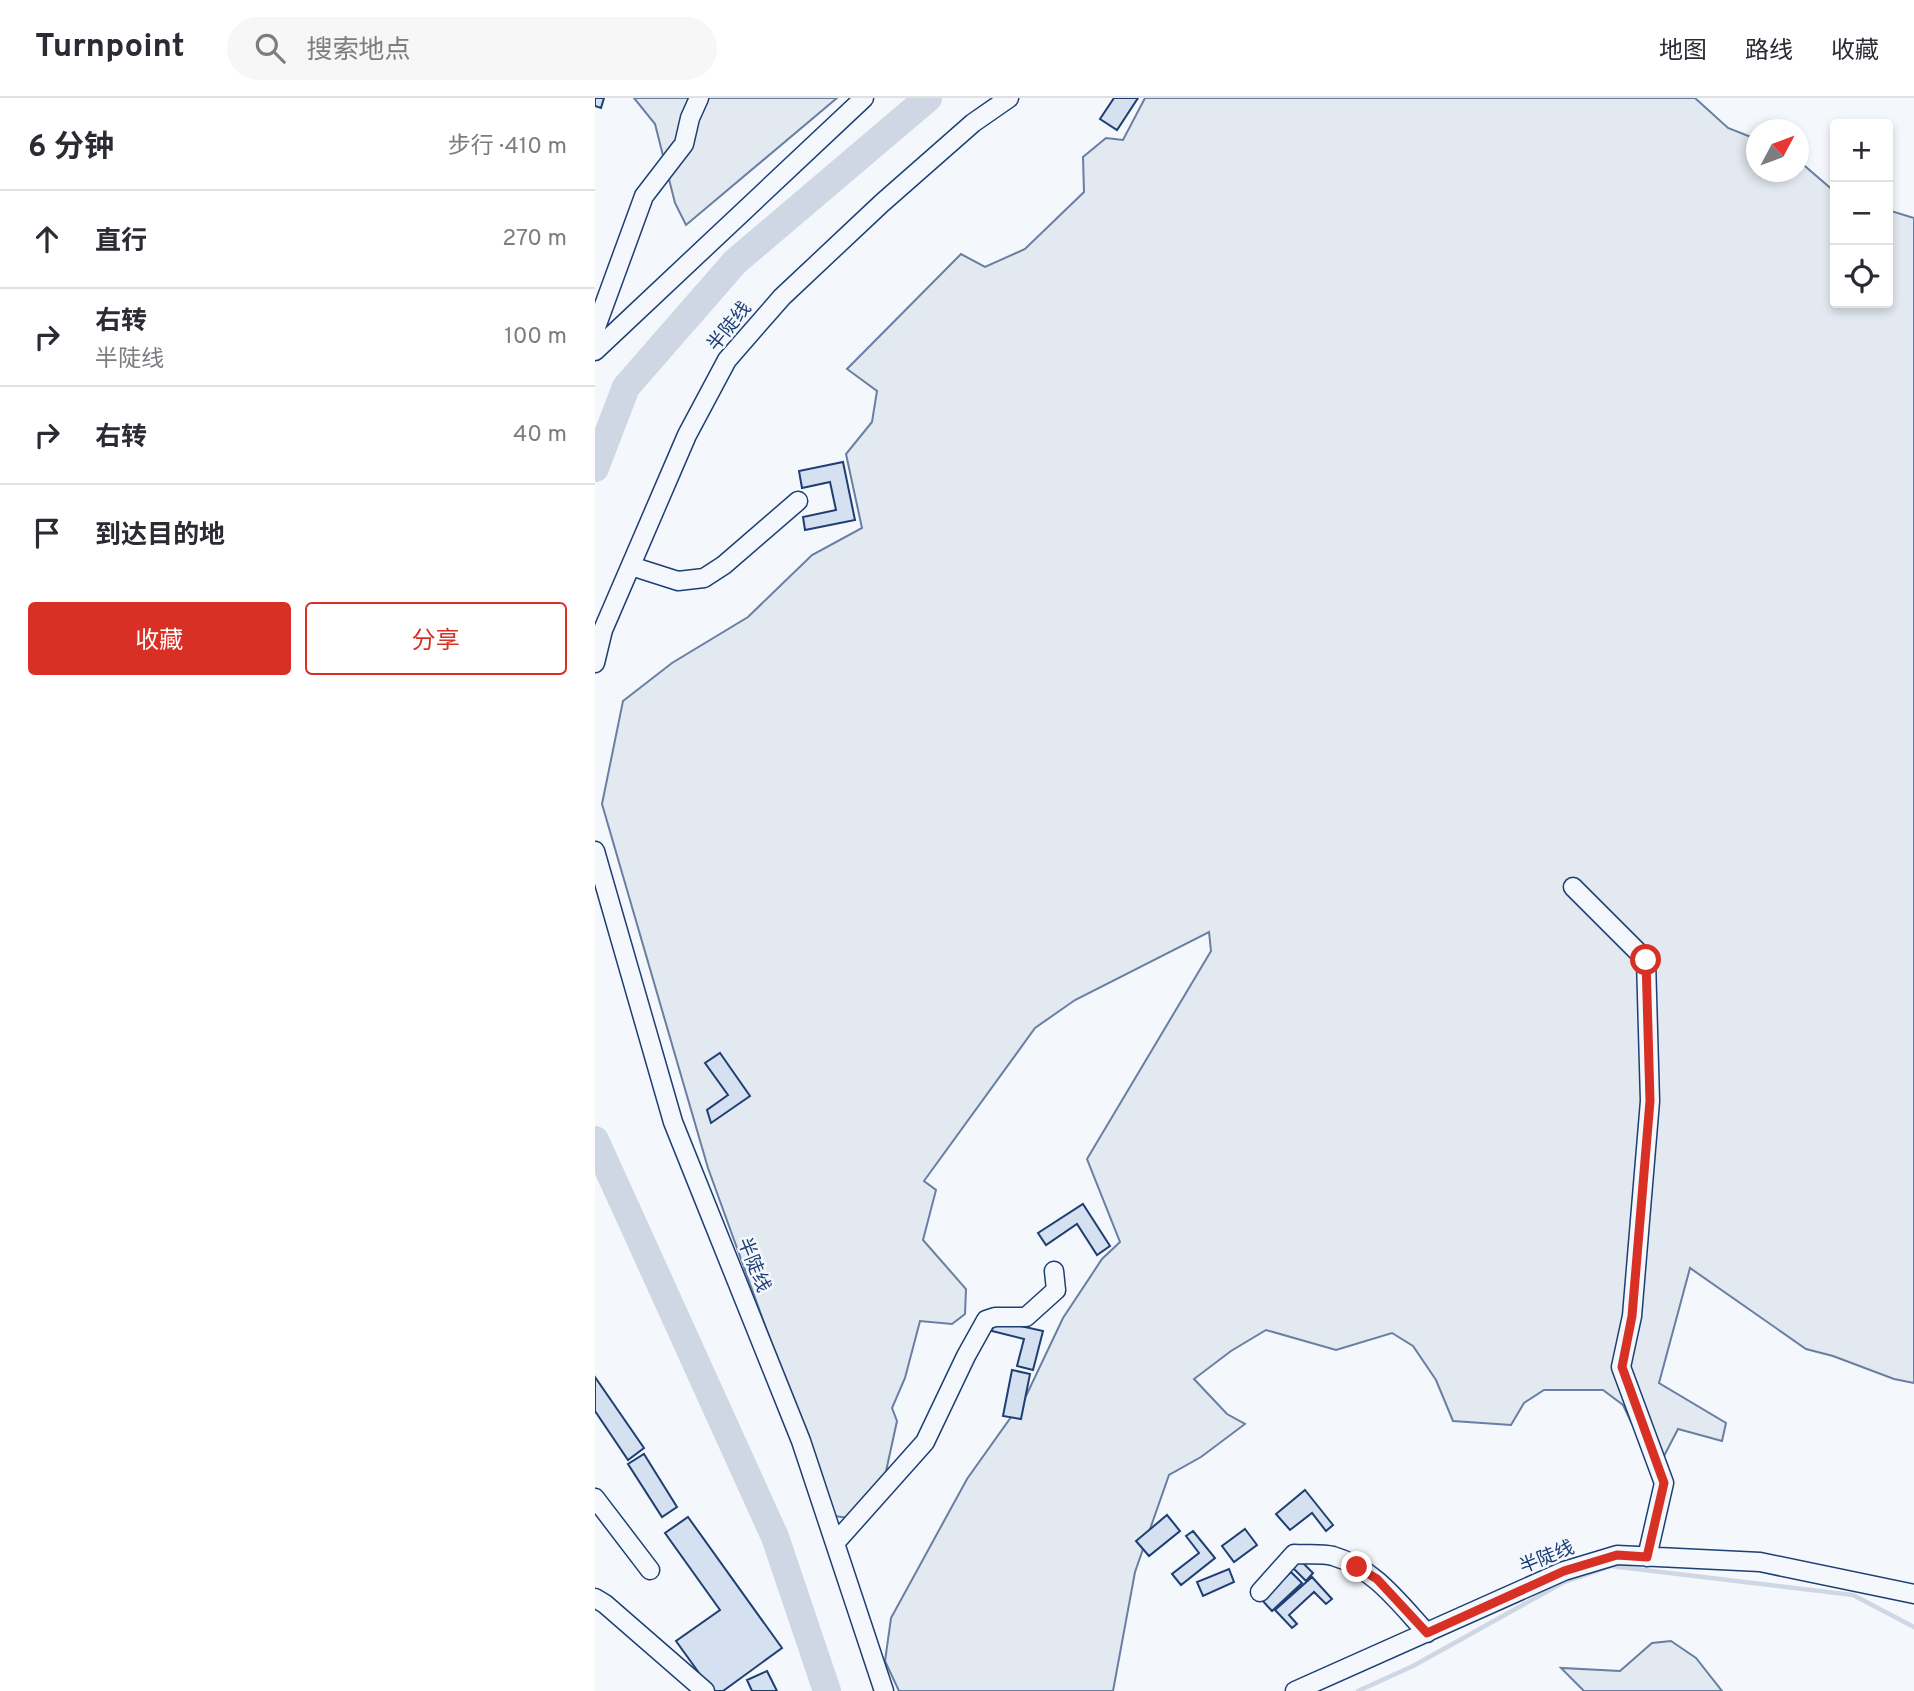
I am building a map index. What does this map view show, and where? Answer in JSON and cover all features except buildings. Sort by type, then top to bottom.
[{"type":"street","points":[[595,330],[644,196],[684,144],[690,118],[699,98]]},
{"type":"street","points":[[595,351],[864,98]]},
{"type":"street","name":"半陡线","points":[[595,663],[603,630],[687,435],[727,360],[782,297],[882,203],[973,123],[1009,98]]},
{"type":"street","points":[[631,566],[678,581],[703,578],[724,565],[798,501]]},
{"type":"street","name":"半陡线","points":[[595,851],[673,1122],[801,1441],[884,1691]]},
{"type":"street","points":[[1573,887],[1646,960],[1650,1101],[1632,1316],[1622,1367],[1664,1483],[1647,1557]]},
{"type":"street","points":[[835,1543],[925,1442],[986,1320],[995,1317],[1026,1317],[1056,1290],[1054,1271]]},
{"type":"street","points":[[595,1497],[650,1570]]},
{"type":"street","points":[[1260,1592],[1294,1554],[1331,1556],[1377,1579],[1427,1633]]},
{"type":"street","name":"半陡线","points":[[1295,1691],[1564,1571],[1617,1555],[1760,1562],[1914,1594]]},
{"type":"street","points":[[595,1598],[705,1691]]},
{"type":"shaded area","points":[[634,98],[837,98],[686,225],[675,203],[655,124]]},
{"type":"shaded area","points":[[1145,98],[1695,98],[1728,128],[1746,135],[1746,182],[1809,182],[1809,170],[1830,188],[1830,308],[1893,308],[1893,212],[1914,218],[1914,1383],[1894,1379],[1806,1349],[1690,1268],[1659,1383],[1726,1423],[1722,1441],[1678,1429],[1664,1456],[1633,1426],[1623,1405],[1603,1390],[1544,1390],[1524,1403],[1511,1425],[1453,1421],[1436,1380],[1413,1346],[1392,1333],[1336,1350],[1266,1330],[1231,1351],[1194,1379],[1227,1414],[1245,1424],[1201,1457],[1169,1475],[1135,1572],[1113,1691],[899,1691],[885,1661],[891,1618],[967,1479],[1026,1396],[1063,1318],[1102,1259],[1120,1242],[1087,1159],[1211,951],[1209,932],[1075,1000],[1035,1028],[924,1181],[936,1190],[923,1240],[966,1289],[965,1314],[952,1324],[920,1321],[905,1378],[892,1408],[897,1421],[885,1476],[857,1519],[834,1516],[708,1168],[602,804],[623,701],[672,663],[748,617],[812,555],[862,528],[846,454],[872,422],[877,391],[847,369],[961,254],[985,267],[1025,249],[1084,192],[1083,157],[1106,138],[1123,140]]},
{"type":"shaded area","points":[[1671,1641],[1696,1658],[1722,1691],[1584,1691],[1561,1668],[1620,1671],[1652,1643]]},
{"type":"waterway","points":[[595,468],[626,387],[735,262],[928,98]]},
{"type":"waterway","points":[[595,1140],[775,1537],[827,1691]]},
{"type":"waterway","points":[[1358,1691],[1413,1666],[1564,1582],[1611,1566],[1853,1595],[1914,1627]]},
{"type":"route","points":[[1357,1567],[1377,1579],[1427,1633],[1564,1571],[1617,1555],[1647,1557],[1664,1483],[1622,1367],[1632,1316],[1650,1101],[1646,960]]}]
